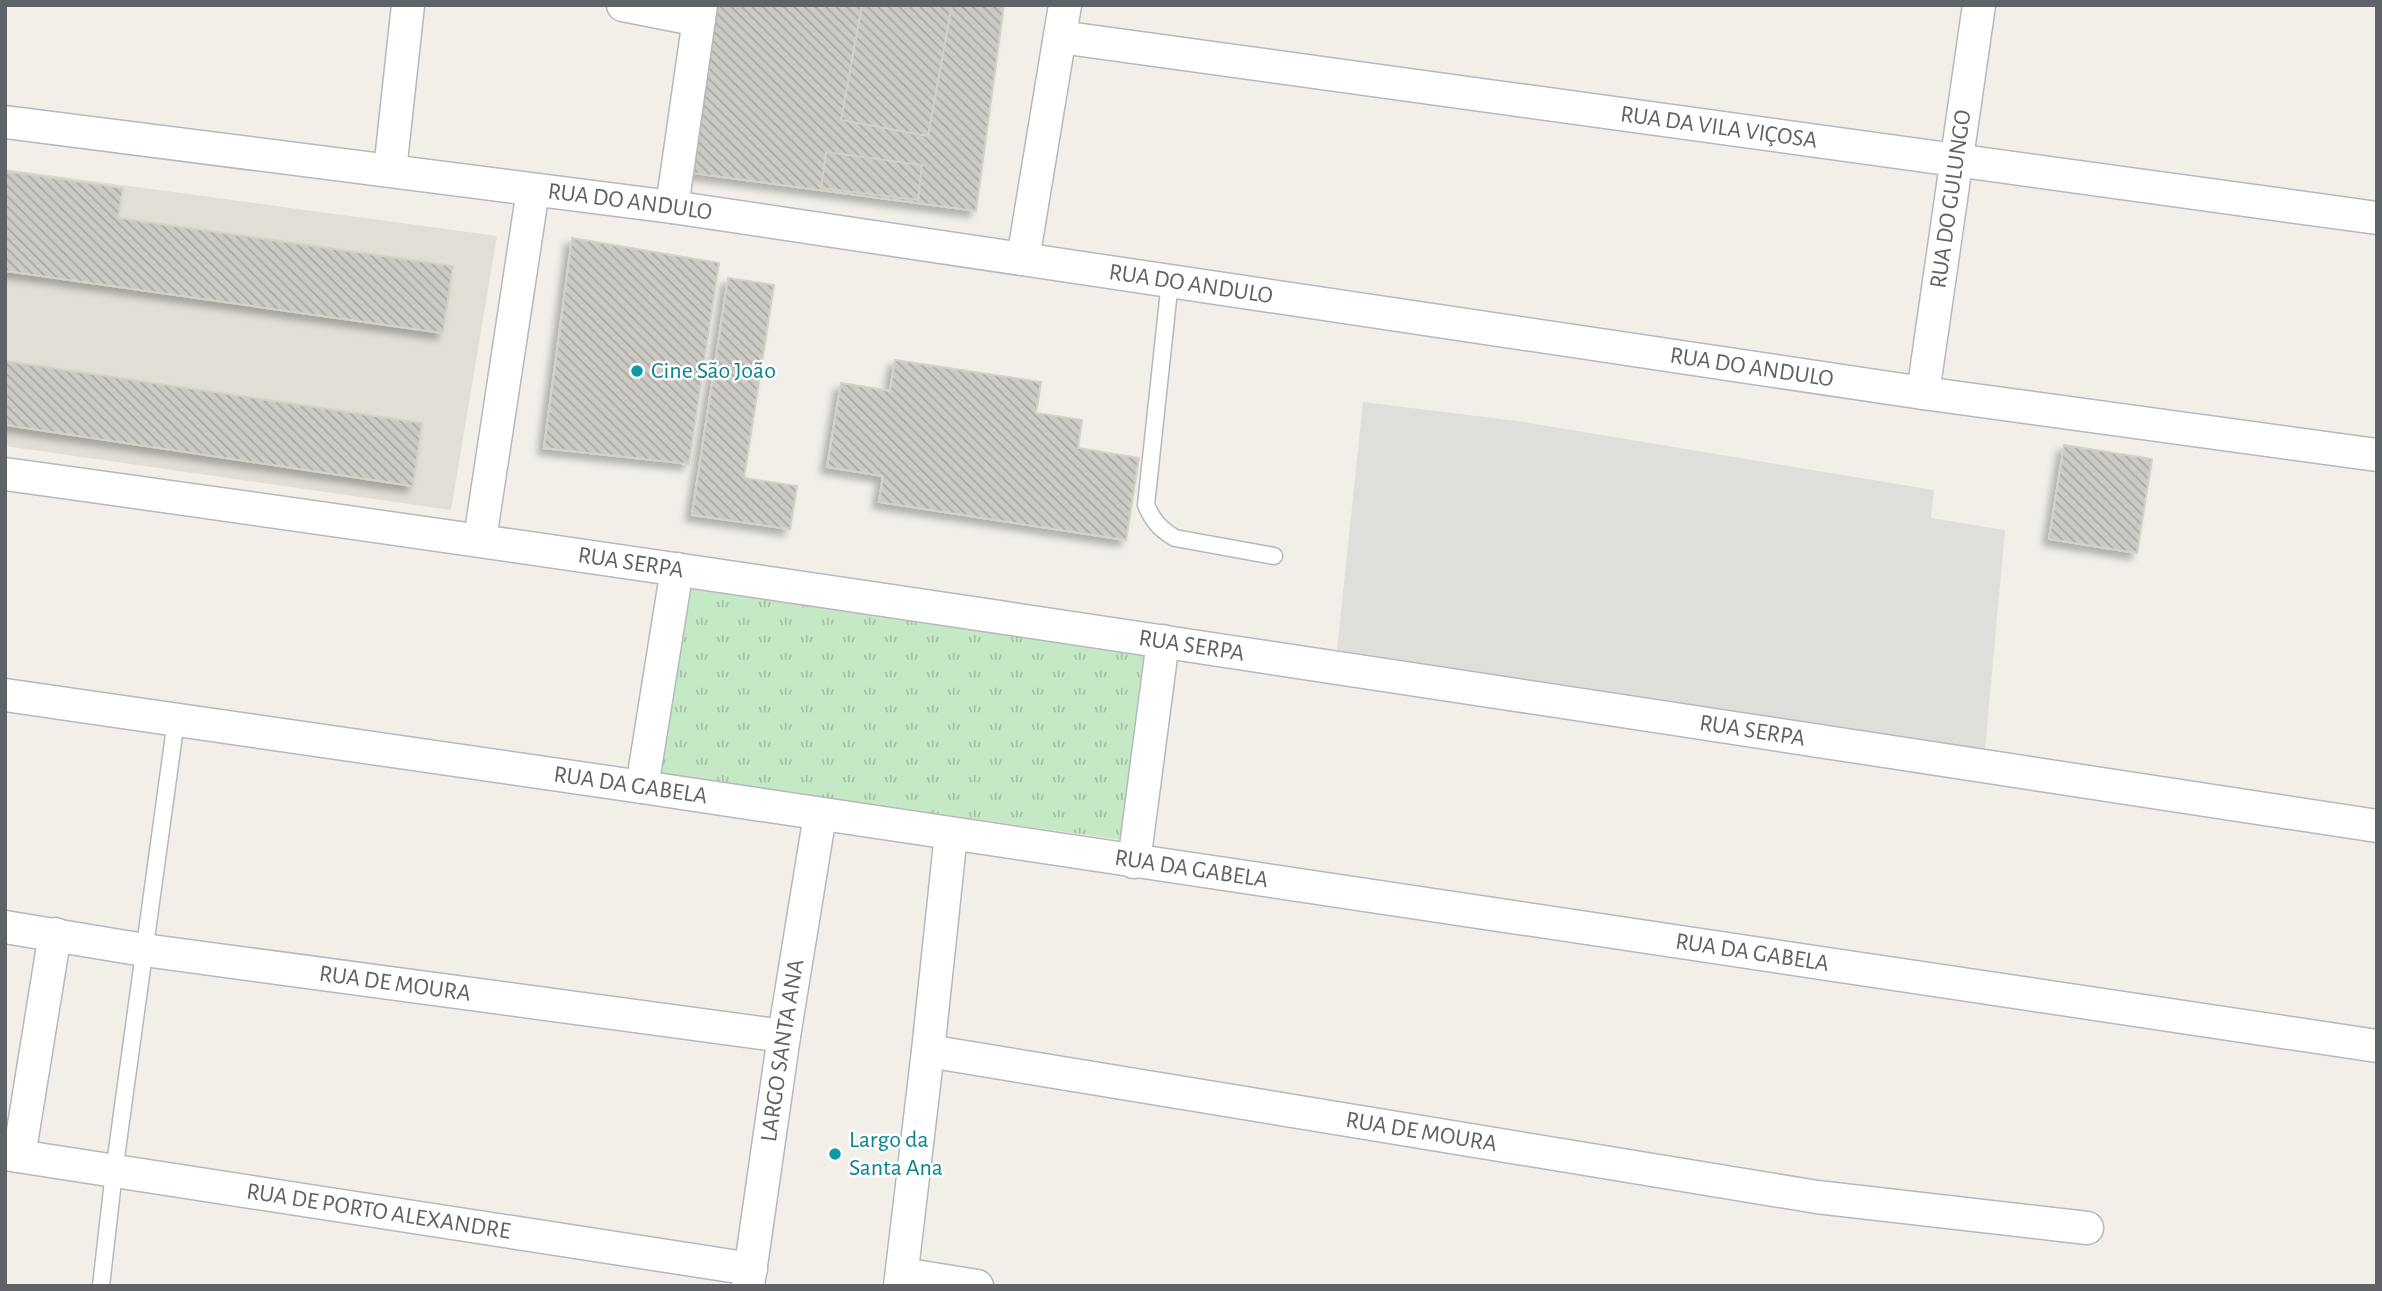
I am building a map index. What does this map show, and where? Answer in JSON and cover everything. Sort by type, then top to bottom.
[{"type":"street","points":[[390,170],[408,5]]},
{"type":"street","points":[[623,5],[700,13],[672,207]]},
{"type":"street","points":[[1023,259],[1065,5]]},
{"type":"street","name":"RUA DO GULUNGO","points":[[1923,393],[1979,5]]},
{"type":"street","name":"RUA DA VILA VIÇOSA","points":[[1060,37],[2377,218]]},
{"type":"street","name":"RUA DO ANDULO","points":[[5,122],[672,207],[1923,393],[2377,455]]},
{"type":"street","points":[[480,539],[533,190]]},
{"type":"street","name":"RUA SERPA","points":[[5,474],[480,539],[2377,826]]},
{"type":"street","points":[[642,787],[677,569]]},
{"type":"street","points":[[1134,862],[1163,641]]},
{"type":"street","name":"RUA DA GABELA","points":[[5,695],[642,787],[2377,1046]]},
{"type":"street","name":"LARGO SANTA ANA","points":[[749,1277],[820,815]]},
{"type":"street","points":[[951,834],[901,1280],[977,1286]]},
{"type":"street","name":"RUA DE MOURA","points":[[5,927],[144,950],[784,1036]]},
{"type":"street","points":[[12,1155],[55,934]]},
{"type":"street","name":"RUA DE MOURA","points":[[928,1051],[1790,1193],[2087,1228]]},
{"type":"street","name":"RUA DE PORTO ALEXANDRE","points":[[12,1155],[749,1277]]},
{"type":"lane","points":[[1170,281],[1146,505],[1152,519],[1162,530],[1175,538],[1274,556]]},
{"type":"lane","points":[[101,1286],[176,720]]},
{"type":"shaded area","points":[[5,169],[497,236],[451,510],[5,446]]},
{"type":"shaded area","points":[[1363,402],[1517,421],[1934,490],[1931,518],[2005,530],[1985,749],[1337,650]]},
{"type":"green space","points":[[688,585],[1151,651],[1123,840],[661,775]]},
{"type":"building","points":[[709,5],[1004,5],[976,211],[685,172]]},
{"type":"building","points":[[862,5],[952,5],[928,136],[841,120]]},
{"type":"building","points":[[826,152],[922,165],[918,200],[821,188]]},
{"type":"building","points":[[5,171],[123,188],[118,218],[453,266],[443,333],[5,271]]},
{"type":"building","points":[[572,238],[719,263],[689,464],[544,448]]},
{"type":"building","points":[[728,278],[774,285],[744,478],[797,486],[790,529],[692,515]]},
{"type":"building","points":[[895,360],[1041,382],[1036,413],[1082,420],[1078,448],[1139,458],[1126,540],[879,502],[883,476],[827,467],[841,383],[890,391]]},
{"type":"building","points":[[5,361],[422,423],[413,486],[5,425]]},
{"type":"building","points":[[2064,445],[2152,459],[2137,553],[2049,539]]},
{"type":"place","name":"Cine São João","points":[[637,371]]},
{"type":"place","name":"Largo da Santa Ana","points":[[835,1154]]}]
